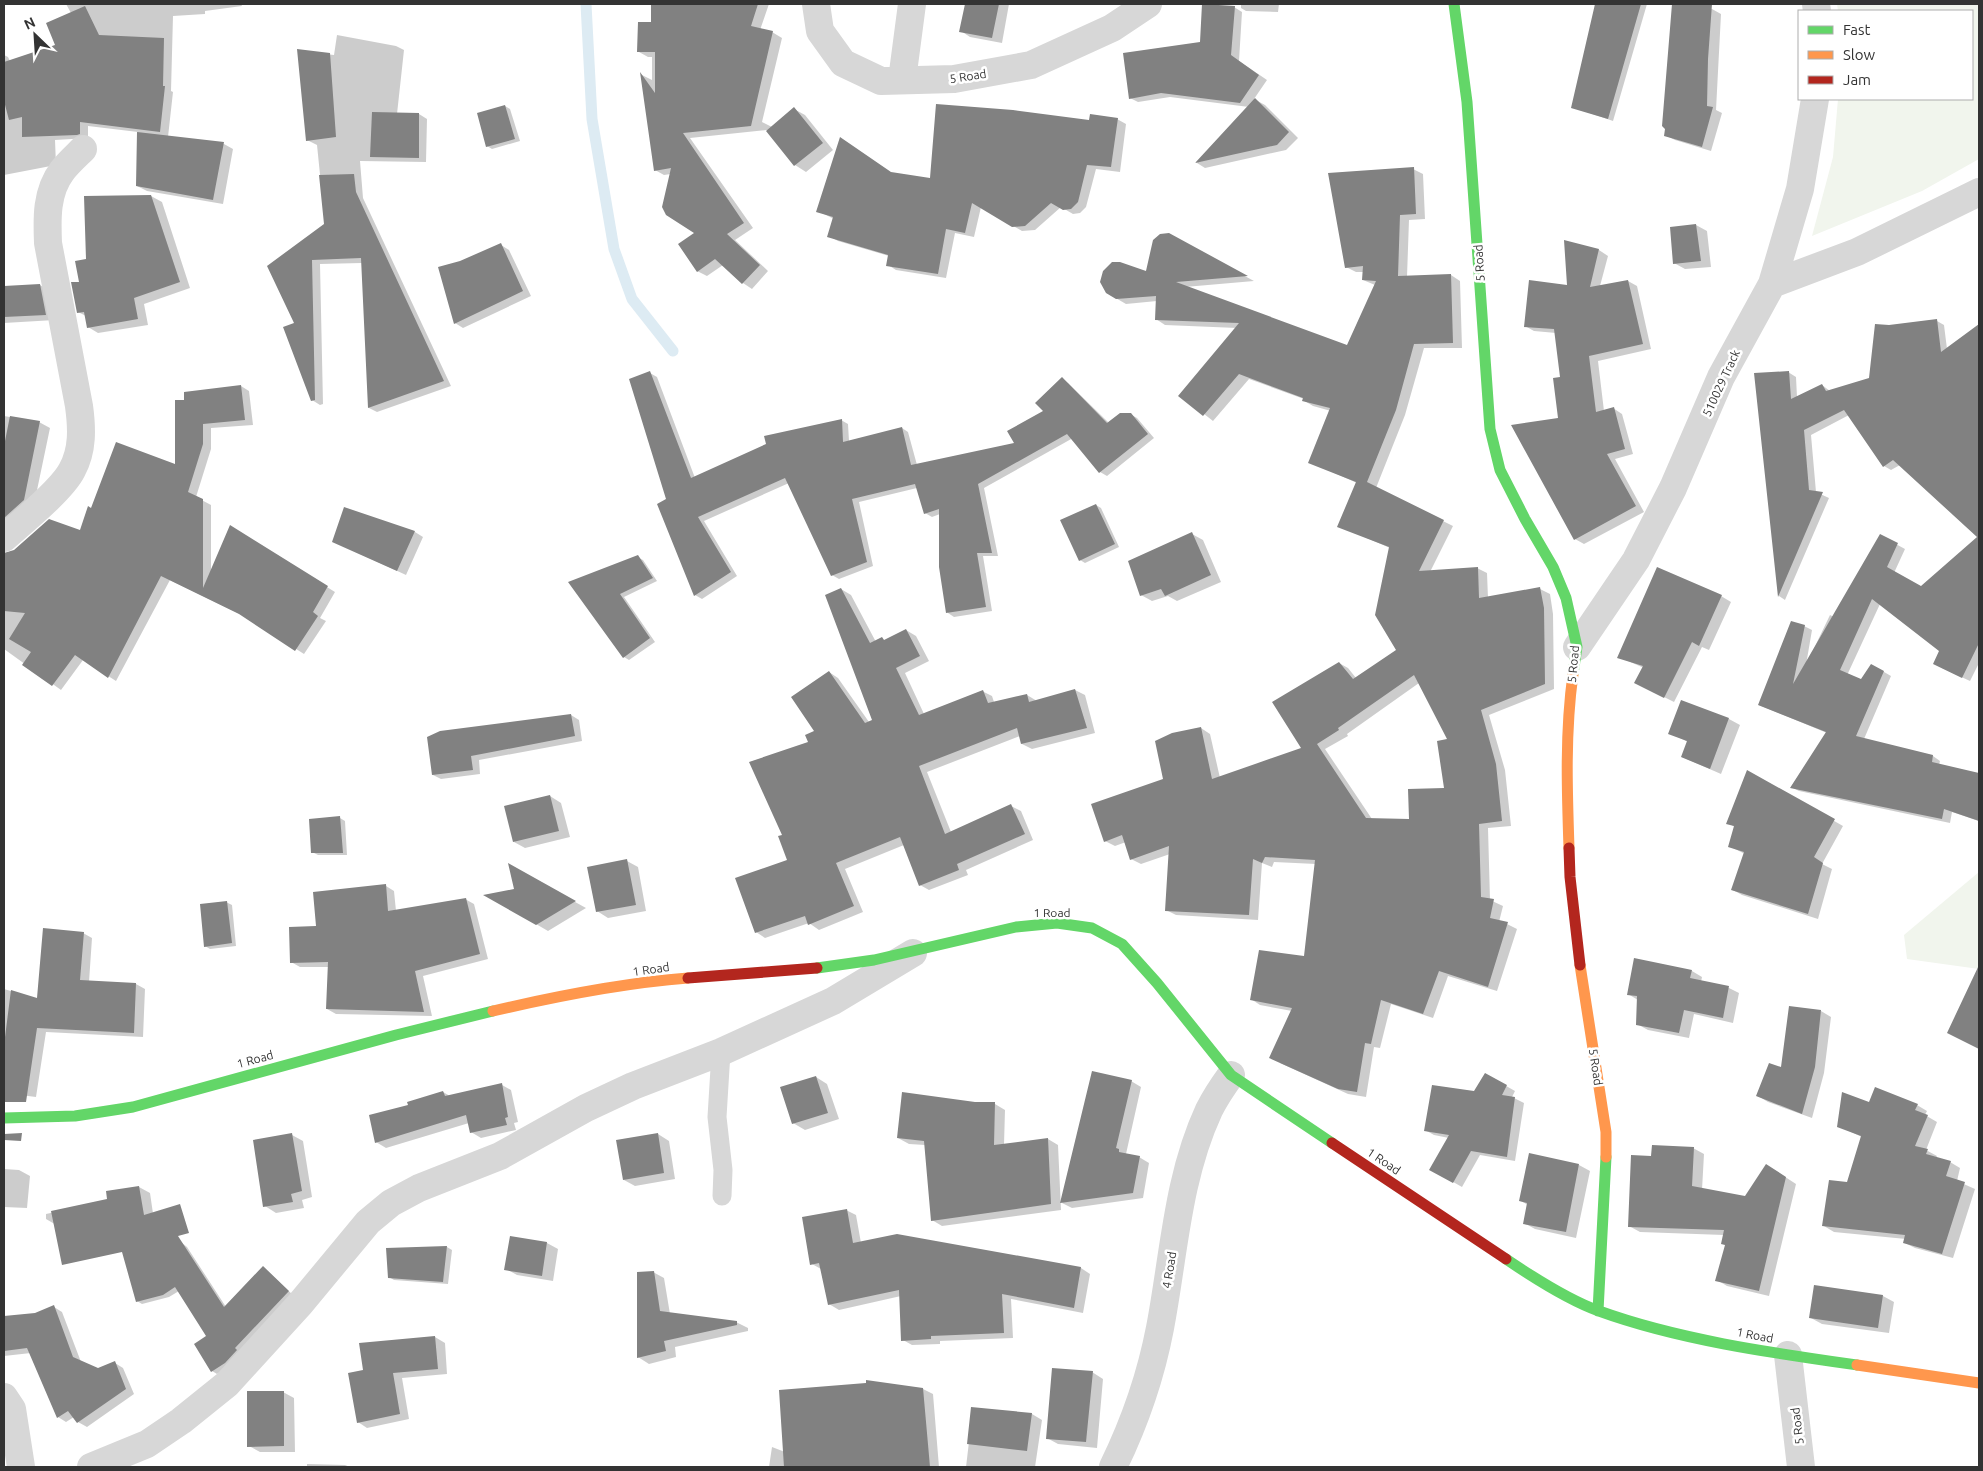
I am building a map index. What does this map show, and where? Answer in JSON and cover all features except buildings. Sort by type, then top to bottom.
[{"type":"street","name":"5 Road","points":[[816,4],[820,32],[843,64],[881,81],[954,79],[1031,65],[1112,28],[1148,4]]},
{"type":"street","points":[[902,80],[912,4]]},
{"type":"street","name":"5 Road","points":[[1454,4],[1467,102],[1490,429],[1500,470],[1525,519],[1553,567],[1566,598],[1577,647],[1568,709],[1566,767],[1570,877],[1581,976],[1606,1132],[1606,1168],[1598,1311]]},
{"type":"street","name":"510029 Track","points":[[1577,647],[1636,560],[1673,488],[1721,377],[1772,284],[1800,189],[1815,100]]},
{"type":"street","points":[[4,538],[52,494],[72,471],[80,449],[82,429],[79,406],[48,243],[47,216],[51,194],[61,172],[84,149]]},
{"type":"street","points":[[1772,284],[1857,252],[1979,192]]},
{"type":"street","name":"1 Road","points":[[4,1118],[75,1116],[133,1107],[396,1035],[536,1001],[661,980],[803,970],[874,960],[1016,927],[1057,923],[1092,928],[1122,944],[1157,983],[1230,1074],[1539,1281],[1598,1311],[1669,1332],[1788,1355],[1979,1383]]},
{"type":"street","points":[[90,1467],[147,1444],[181,1421],[227,1384],[300,1304],[368,1222],[391,1203],[419,1188],[500,1156],[586,1108],[633,1086],[721,1052],[833,1001],[918,950]]},
{"type":"street","name":"4 Road","points":[[1113,1467],[1144,1389],[1160,1329],[1182,1191],[1199,1135],[1210,1109],[1230,1074]]},
{"type":"street","name":"5 Road","points":[[1788,1355],[1801,1467]]},
{"type":"street","points":[[4,1397],[12,1409],[21,1467]]},
{"type":"lane","points":[[721,1052],[717,1117],[723,1170],[722,1196]]},
{"type":"shaded area","points":[[1837,4],[1979,4],[1979,159],[1922,191],[1812,236],[1833,157],[1838,100],[1973,100],[1973,10],[1838,10]]},
{"type":"shaded area","points":[[1979,872],[1979,969],[1907,959],[1904,935]]},
{"type":"waterway","points":[[586,4],[592,119],[614,249],[632,299],[673,351]]},
{"type":"traffic: fast","points":[[1454,4],[1467,102],[1490,429],[1500,470],[1525,519],[1553,567],[1566,598],[1577,647],[1573,674]]},
{"type":"traffic: fast","points":[[817,968],[874,960],[1016,927],[1057,923],[1092,928],[1122,944],[1157,983],[1231,1075],[1332,1143]]},
{"type":"traffic: fast","points":[[4,1118],[75,1116],[133,1107],[396,1035],[493,1011]]},
{"type":"traffic: fast","points":[[1598,1311],[1606,1157]]},
{"type":"traffic: fast","points":[[1506,1259],[1563,1295],[1599,1311],[1630,1321],[1694,1338],[1792,1356],[1857,1365]]},
{"type":"traffic: slow","points":[[1569,848],[1568,739],[1573,674]]},
{"type":"traffic: slow","points":[[1580,965],[1606,1132],[1606,1157]]},
{"type":"traffic: slow","points":[[493,1011],[590,991],[688,978]]},
{"type":"traffic: slow","points":[[1857,1365],[1979,1383]]},
{"type":"traffic: jam","points":[[1569,848],[1570,877],[1580,965]]},
{"type":"traffic: jam","points":[[688,978],[817,968]]},
{"type":"traffic: jam","points":[[1332,1143],[1506,1259]]}]
